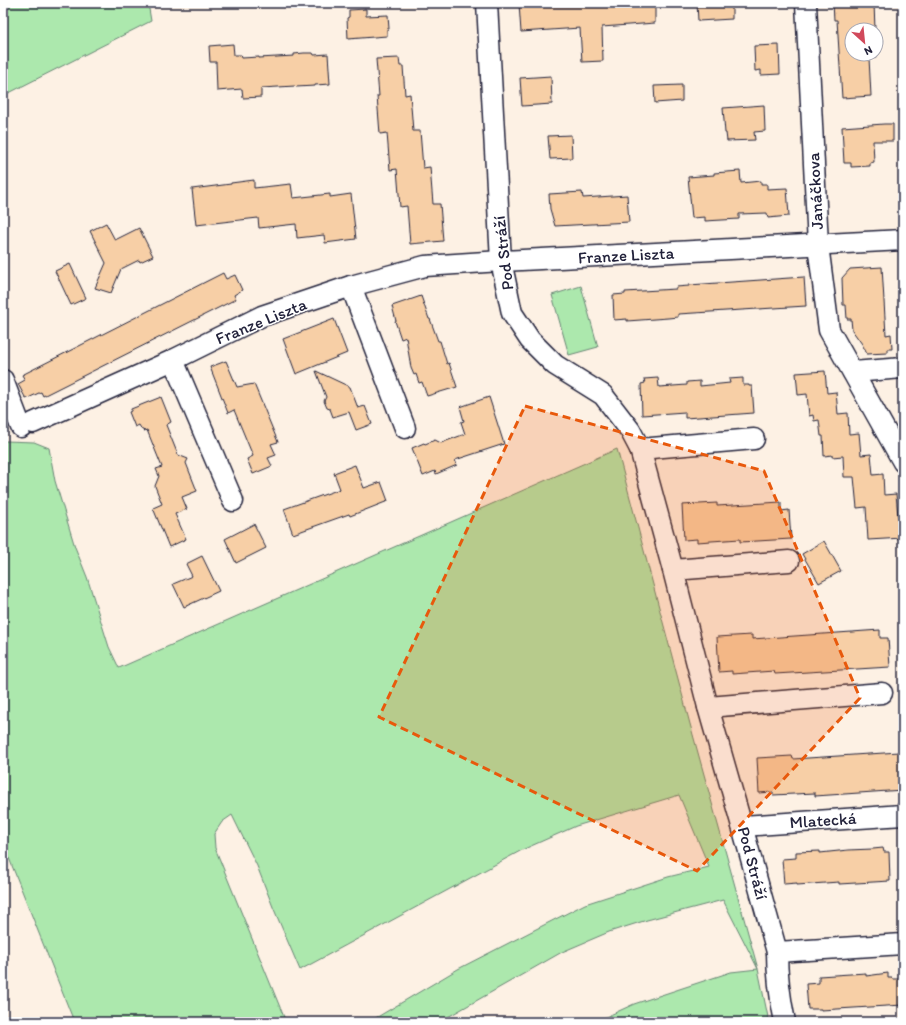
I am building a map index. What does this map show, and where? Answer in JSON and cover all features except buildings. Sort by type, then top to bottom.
[{"type":"street","name":"Pod Stráží","points":[[487,3],[501,261],[512,313],[530,340],[555,365],[603,395],[630,430],[640,449],[708,707],[777,952],[777,971],[785,1022]]},
{"type":"street","name":"Janáčkova","points":[[806,3],[818,245],[829,330],[903,462]]},
{"type":"street","name":"Franze Liszta","points":[[3,380],[27,425],[172,360],[262,316],[352,286],[425,266],[903,240]]},
{"type":"street","points":[[352,286],[405,428]]},
{"type":"street","points":[[172,360],[234,501]]},
{"type":"street","points":[[853,372],[903,368]]},
{"type":"street","points":[[640,449],[754,439]]},
{"type":"street","points":[[673,570],[789,561]]},
{"type":"street","points":[[708,707],[882,693]]},
{"type":"street","name":"Mlatecká","points":[[742,826],[903,815]]},
{"type":"street","points":[[777,952],[903,944]]},
{"type":"highlighted area","points":[[525,406],[764,471],[860,698],[697,871],[379,717]]},
{"type":"green space","points":[[3,3],[148,3],[151,21],[3,96]]},
{"type":"green space","points":[[581,286],[598,347],[569,355],[552,295]]},
{"type":"green space","points":[[3,442],[34,442],[49,448],[55,481],[75,547],[87,577],[109,647],[119,668],[617,449],[690,724],[758,969],[723,900],[647,920],[609,932],[562,952],[439,1022],[369,1022],[458,969],[585,904],[668,877],[709,867],[679,795],[576,826],[522,850],[300,970],[257,866],[232,815],[222,822],[214,834],[215,848],[286,1022],[65,1022],[73,1019],[3,843]]},
{"type":"green space","points":[[758,969],[769,1022],[595,1022],[634,1004],[731,972]]}]
